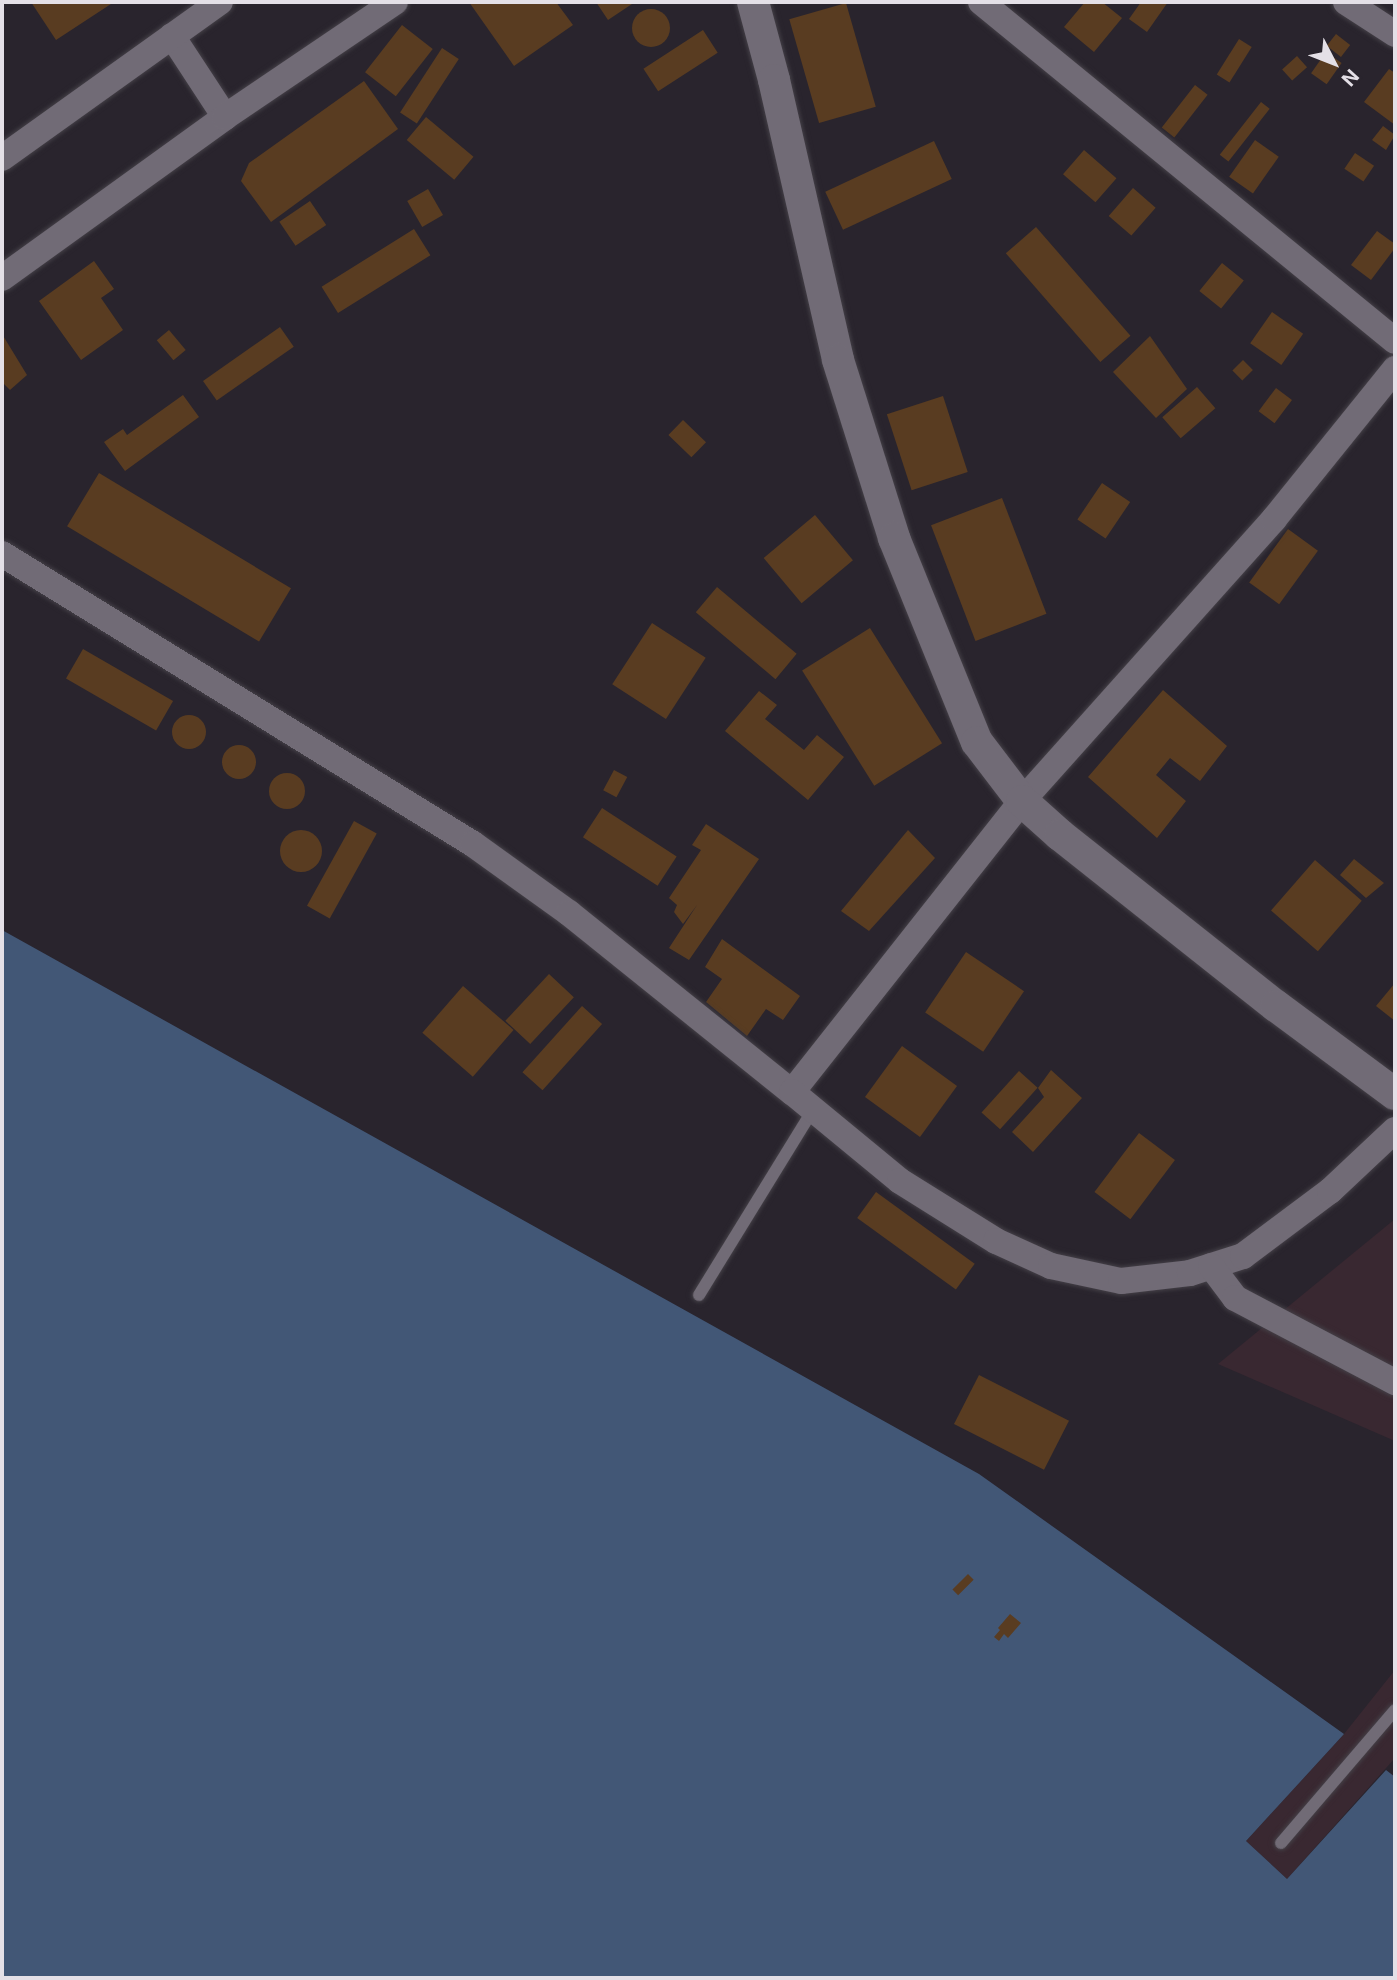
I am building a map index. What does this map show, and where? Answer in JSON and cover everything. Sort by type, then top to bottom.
[{"type":"street","points":[[5,147],[220,2]]},
{"type":"street","points":[[2,278],[226,117],[396,2]]},
{"type":"street","points":[[753,2],[774,80],[838,360],[894,538],[978,742],[1022,801],[1060,835],[1276,1006],[1395,1094]]},
{"type":"street","points":[[981,2],[1395,341]]},
{"type":"street","points":[[1346,2],[1395,34]]},
{"type":"street","points":[[172,36],[226,117]]},
{"type":"street","points":[[792,1092],[1022,801],[1274,519],[1395,369]]},
{"type":"street","points":[[2,554],[473,844],[569,913],[900,1181],[996,1241],[1051,1266],[1121,1281],[1190,1273],[1243,1256],[1330,1191],[1395,1130]]},
{"type":"street","points":[[1211,1266],[1235,1298],[1395,1382]]},
{"type":"lane","points":[[699,1295],[813,1110]]},
{"type":"lane","points":[[1281,1843],[1395,1710]]},
{"type":"shaded area","points":[[1395,1219],[1395,1441],[1218,1364]]},
{"type":"shaded area","points":[[1395,1670],[1395,1758],[1287,1879],[1246,1841],[1344,1734]]},
{"type":"water","points":[[2,930],[979,1474],[1344,1734],[1246,1841],[1287,1879],[1386,1770],[1395,1777],[1395,1978],[2,1978]]},
{"type":"building","points":[[31,2],[114,2],[56,40]]},
{"type":"building","points":[[469,2],[556,2],[573,25],[514,66]]},
{"type":"building","points":[[596,2],[635,2],[608,20]]},
{"type":"building","points":[[1085,2],[1102,2],[1122,18],[1094,52],[1064,27]]},
{"type":"building","points":[[1141,2],[1168,2],[1147,32],[1129,19]]},
{"type":"building","points":[[846,3],[876,107],[819,123],[789,19]]},
{"type":"building","points":[[651,9],[664,15],[670,28],[664,41],[651,47],[638,41],[632,28],[638,15]]},
{"type":"building","points":[[402,25],[433,49],[396,96],[365,72]]},
{"type":"building","points":[[703,30],[718,53],[658,91],[643,69]]},
{"type":"building","points":[[1336,34],[1350,45],[1341,57],[1327,46]]},
{"type":"building","points":[[1239,39],[1252,47],[1229,83],[1217,75]]},
{"type":"building","points":[[442,48],[459,59],[417,123],[400,113]]},
{"type":"building","points":[[1326,52],[1342,63],[1327,84],[1311,73]]},
{"type":"building","points":[[1297,56],[1307,67],[1292,81],[1282,69]]},
{"type":"building","points":[[1389,69],[1395,73],[1395,125],[1364,102]]},
{"type":"building","points":[[364,81],[398,129],[271,222],[241,181],[249,163]]},
{"type":"building","points":[[1195,85],[1208,95],[1174,137],[1162,128]]},
{"type":"building","points":[[1261,102],[1270,109],[1228,162],[1220,155]]},
{"type":"building","points":[[426,117],[473,157],[454,180],[407,140]]},
{"type":"building","points":[[1383,126],[1395,135],[1386,150],[1372,140]]},
{"type":"building","points":[[1255,140],[1279,157],[1253,193],[1229,177]]},
{"type":"building","points":[[934,141],[952,179],[843,230],[825,192]]},
{"type":"building","points":[[1084,150],[1116,178],[1095,202],[1063,174]]},
{"type":"building","points":[[1355,153],[1374,166],[1363,182],[1344,169]]},
{"type":"building","points":[[1133,188],[1156,208],[1131,236],[1109,216]]},
{"type":"building","points":[[428,189],[443,215],[422,227],[407,201]]},
{"type":"building","points":[[310,201],[326,225],[296,246],[279,222]]},
{"type":"building","points":[[1036,227],[1130,336],[1100,362],[1006,253]]},
{"type":"building","points":[[414,229],[430,255],[338,313],[322,287]]},
{"type":"building","points":[[1377,231],[1395,244],[1395,248],[1371,280],[1351,265]]},
{"type":"building","points":[[94,261],[114,289],[101,298],[123,330],[81,360],[39,301]]},
{"type":"building","points":[[1222,263],[1244,281],[1221,309],[1199,291]]},
{"type":"building","points":[[1272,312],[1303,334],[1281,365],[1250,343]]},
{"type":"building","points":[[280,327],[294,347],[217,401],[203,381]]},
{"type":"building","points":[[169,330],[186,350],[173,360],[157,340]]},
{"type":"building","points":[[2,334],[27,375],[10,390],[2,382]]},
{"type":"building","points":[[1150,336],[1187,389],[1156,418],[1113,372]]},
{"type":"building","points":[[1243,360],[1253,370],[1242,381],[1232,371]]},
{"type":"building","points":[[1197,387],[1215,408],[1181,438],[1162,417]]},
{"type":"building","points":[[1276,388],[1292,400],[1275,423],[1259,411]]},
{"type":"building","points":[[183,395],[199,417],[125,471],[104,442],[123,429],[127,435]]},
{"type":"building","points":[[943,396],[968,472],[912,490],[887,414]]},
{"type":"building","points":[[683,420],[706,442],[691,457],[668,435]]},
{"type":"building","points":[[99,473],[291,588],[259,642],[67,526]]},
{"type":"building","points":[[1102,483],[1130,502],[1106,538],[1077,519]]},
{"type":"building","points":[[1002,498],[1046,614],[975,641],[931,525]]},
{"type":"building","points":[[815,515],[853,560],[802,603],[764,558]]},
{"type":"building","points":[[1288,529],[1318,551],[1279,604],[1249,582]]},
{"type":"building","points":[[717,587],[797,654],[775,679],[696,612]]},
{"type":"building","points":[[652,623],[706,658],[666,719],[612,684]]},
{"type":"building","points":[[870,628],[942,743],[874,786],[802,670]]},
{"type":"building","points":[[83,649],[173,701],[156,730],[66,678]]},
{"type":"building","points":[[1163,690],[1227,746],[1200,781],[1170,758],[1156,775],[1186,801],[1157,838],[1088,777]]},
{"type":"building","points":[[759,691],[777,705],[765,719],[804,750],[817,735],[844,757],[808,800],[725,731]]},
{"type":"building","points":[[189,715],[201,720],[206,732],[201,744],[189,749],[177,744],[172,732],[177,720]]},
{"type":"building","points":[[239,745],[251,750],[256,762],[251,774],[239,779],[227,774],[222,762],[227,750]]},
{"type":"building","points":[[614,770],[627,777],[616,797],[603,790]]},
{"type":"building","points":[[287,773],[300,778],[305,791],[300,804],[287,809],[274,804],[269,791],[274,778]]},
{"type":"building","points":[[602,808],[677,856],[658,886],[583,837]]},
{"type":"building","points":[[354,821],[377,834],[330,918],[307,906]]},
{"type":"building","points":[[706,824],[759,859],[689,960],[669,948],[697,905],[683,924],[674,912],[677,905],[669,898],[701,850],[692,845]]},
{"type":"building","points":[[301,830],[316,836],[322,851],[316,866],[301,872],[286,866],[280,851],[286,836]]},
{"type":"building","points":[[908,830],[935,858],[869,931],[841,911]]},
{"type":"building","points":[[1354,859],[1384,883],[1366,898],[1340,875]]},
{"type":"building","points":[[1315,860],[1362,901],[1318,951],[1271,911]]},
{"type":"building","points":[[722,939],[800,996],[783,1020],[766,1009],[747,1036],[706,1002],[722,979],[705,967]]},
{"type":"building","points":[[966,952],[1024,991],[983,1052],[925,1013]]},
{"type":"building","points":[[549,974],[574,997],[530,1044],[505,1021]]},
{"type":"building","points":[[1395,983],[1395,1021],[1376,1006]]},
{"type":"building","points":[[463,986],[514,1030],[473,1077],[422,1033]]},
{"type":"building","points":[[582,1006],[602,1024],[543,1090],[522,1072]]},
{"type":"building","points":[[902,1046],[957,1086],[920,1137],[865,1097]]},
{"type":"building","points":[[1051,1070],[1082,1098],[1033,1152],[1012,1132],[1044,1097],[1038,1088]]},
{"type":"building","points":[[1019,1071],[1038,1088],[1000,1129],[982,1113]]},
{"type":"building","points":[[1139,1133],[1175,1160],[1130,1219],[1094,1192]]},
{"type":"building","points":[[876,1192],[975,1264],[956,1290],[857,1218]]},
{"type":"building","points":[[979,1375],[1069,1421],[1044,1470],[954,1424]]},
{"type":"building","points":[[968,1574],[974,1580],[958,1595],[952,1590]]},
{"type":"building","points":[[1010,1614],[1021,1623],[1008,1638],[1004,1634],[999,1641],[994,1637]]}]
